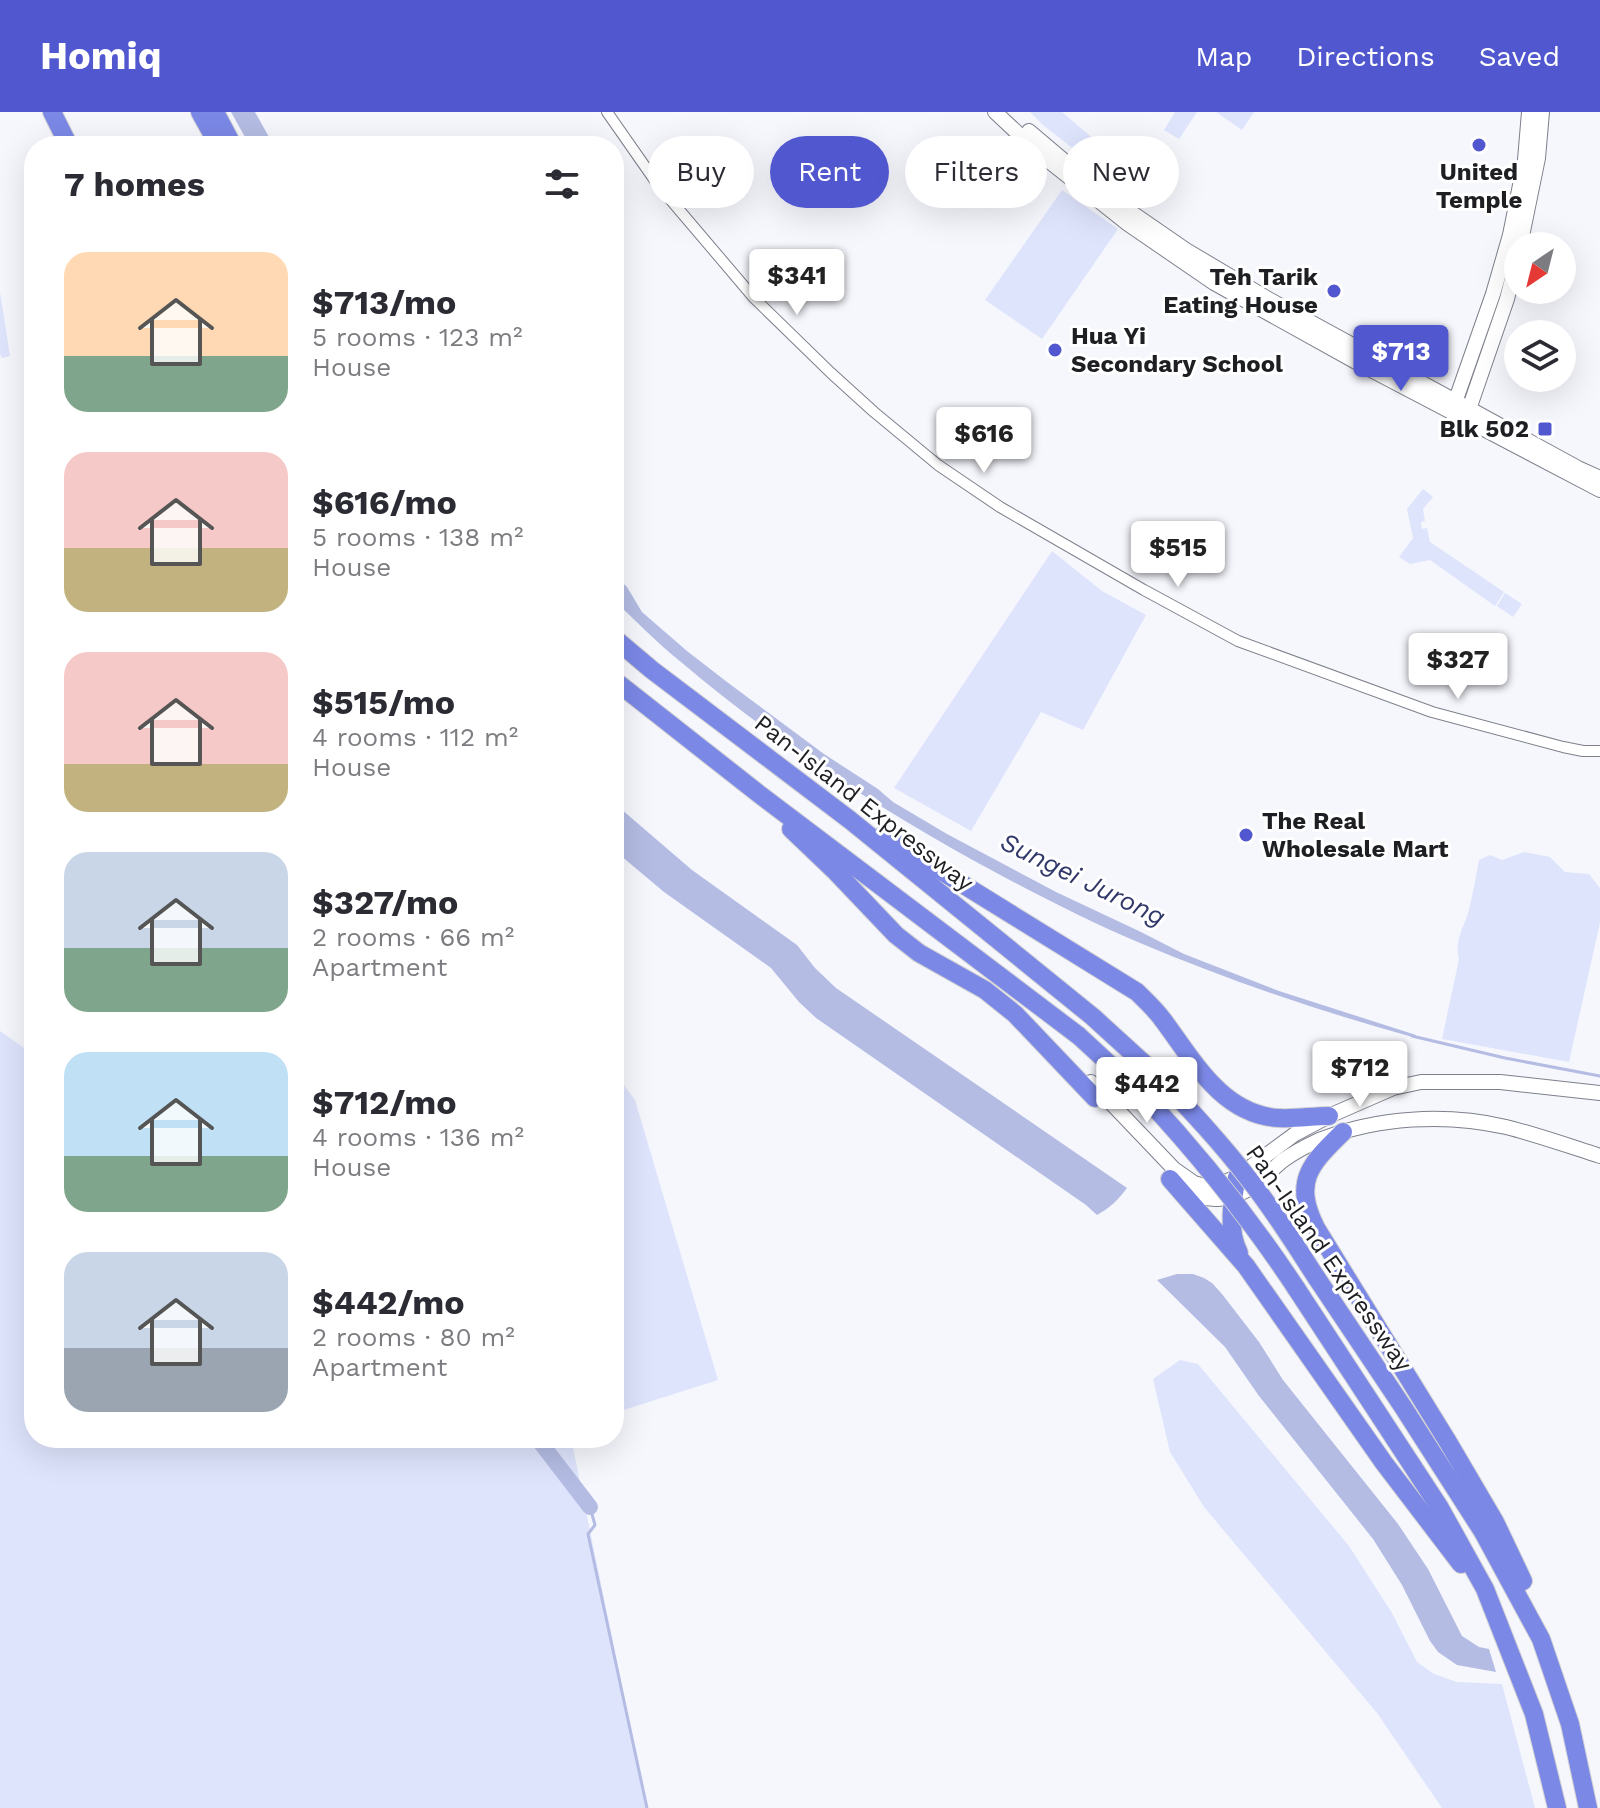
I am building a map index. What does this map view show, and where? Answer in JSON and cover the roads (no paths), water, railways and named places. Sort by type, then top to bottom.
[{"type":"highway","points":[[52,112],[64,136]]},
{"type":"highway","points":[[200,112],[213,136]]},
{"type":"highway","points":[[215,112],[228,136]]},
{"type":"highway","name":"Pan-Island Expressway","points":[[624,646],[832,805],[1093,1017],[1161,1079],[1207,1127],[1283,1226],[1483,1532],[1541,1639],[1570,1724],[1588,1808]]},
{"type":"highway","name":"Pan-Island Expressway","points":[[624,688],[1079,1036],[1187,1141],[1259,1233],[1296,1288],[1440,1508],[1485,1589],[1534,1714],[1557,1808]]},
{"type":"highway","points":[[759,794],[896,935],[919,953],[985,990],[1015,1014],[1095,1098]]},
{"type":"highway","points":[[832,805],[1137,992],[1161,1016],[1205,1079],[1227,1098],[1248,1110],[1276,1118],[1329,1116]]},
{"type":"highway","points":[[1343,1132],[1311,1168],[1305,1192],[1307,1209],[1495,1522],[1527,1590],[1541,1639]]},
{"type":"highway","points":[[1237,1177],[1231,1205],[1235,1245],[1246,1266]]},
{"type":"highway","points":[[1170,1179],[1246,1266],[1384,1463],[1467,1572],[1485,1589]]},
{"type":"street","points":[[607,112],[624,136]]},
{"type":"street","points":[[995,112],[1040,154],[1128,224],[1214,283],[1356,362],[1600,478]]},
{"type":"street","points":[[1008,112],[1100,190],[1186,250],[1600,490]]},
{"type":"street","points":[[1461,410],[1510,235],[1525,160],[1529,112]]},
{"type":"street","points":[[1523,232],[1538,158],[1541,112]]},
{"type":"street","points":[[624,136],[658,185],[754,298],[882,419],[938,465],[1000,507],[1238,641],[1432,712],[1563,747],[1600,751]]},
{"type":"street","points":[[1461,410],[1505,304]]},
{"type":"street","points":[[1062,1063],[1079,1069],[1183,1177],[1204,1186],[1215,1186],[1237,1177],[1295,1134],[1393,1088],[1421,1082],[1500,1082],[1600,1093]]},
{"type":"street","points":[[1095,1098],[1170,1179],[1188,1193],[1216,1200],[1234,1196],[1258,1183],[1303,1148],[1343,1132],[1385,1122],[1450,1119],[1507,1127],[1600,1156]]},
{"type":"water","points":[[231,112],[255,112],[268,136],[244,136]]},
{"type":"water","name":"Sungei Jurong","points":[[624,584],[642,612],[727,682],[893,802],[947,834],[1056,892],[1184,954],[1279,991],[1416,1035],[1416,1038],[1276,995],[1140,943],[1088,920],[961,854],[797,751],[719,693],[624,610]]},
{"type":"water","points":[[624,812],[692,870],[797,945],[836,988],[1127,1188],[1114,1203],[1097,1215],[816,1018],[771,968],[664,892],[624,858]]},
{"type":"water","points":[[1177,1274],[1204,1278],[1222,1294],[1259,1342],[1283,1380],[1398,1524],[1428,1569],[1462,1636],[1479,1647],[1489,1649],[1496,1672],[1457,1665],[1438,1652],[1373,1539],[1259,1396],[1225,1347],[1157,1280]]},
{"type":"waterway","name":"Sungei Jurong","points":[[1412,1036],[1600,1076]]},
{"type":"waterway","points":[[545,1448],[590,1507]]},
{"type":"waterway","points":[[590,1507],[595,1525],[588,1534],[647,1808]]},
{"type":"place","name":"United Temple","points":[[1479,145]]},
{"type":"place","name":"Teh Tarik Eating House","points":[[1334,291]]},
{"type":"place","name":"Hua Yi Secondary School","points":[[1055,350]]},
{"type":"place","name":"Blk 502","points":[[1545,429]]},
{"type":"place","name":"The Real Wholesale Mart","points":[[1246,835]]}]
